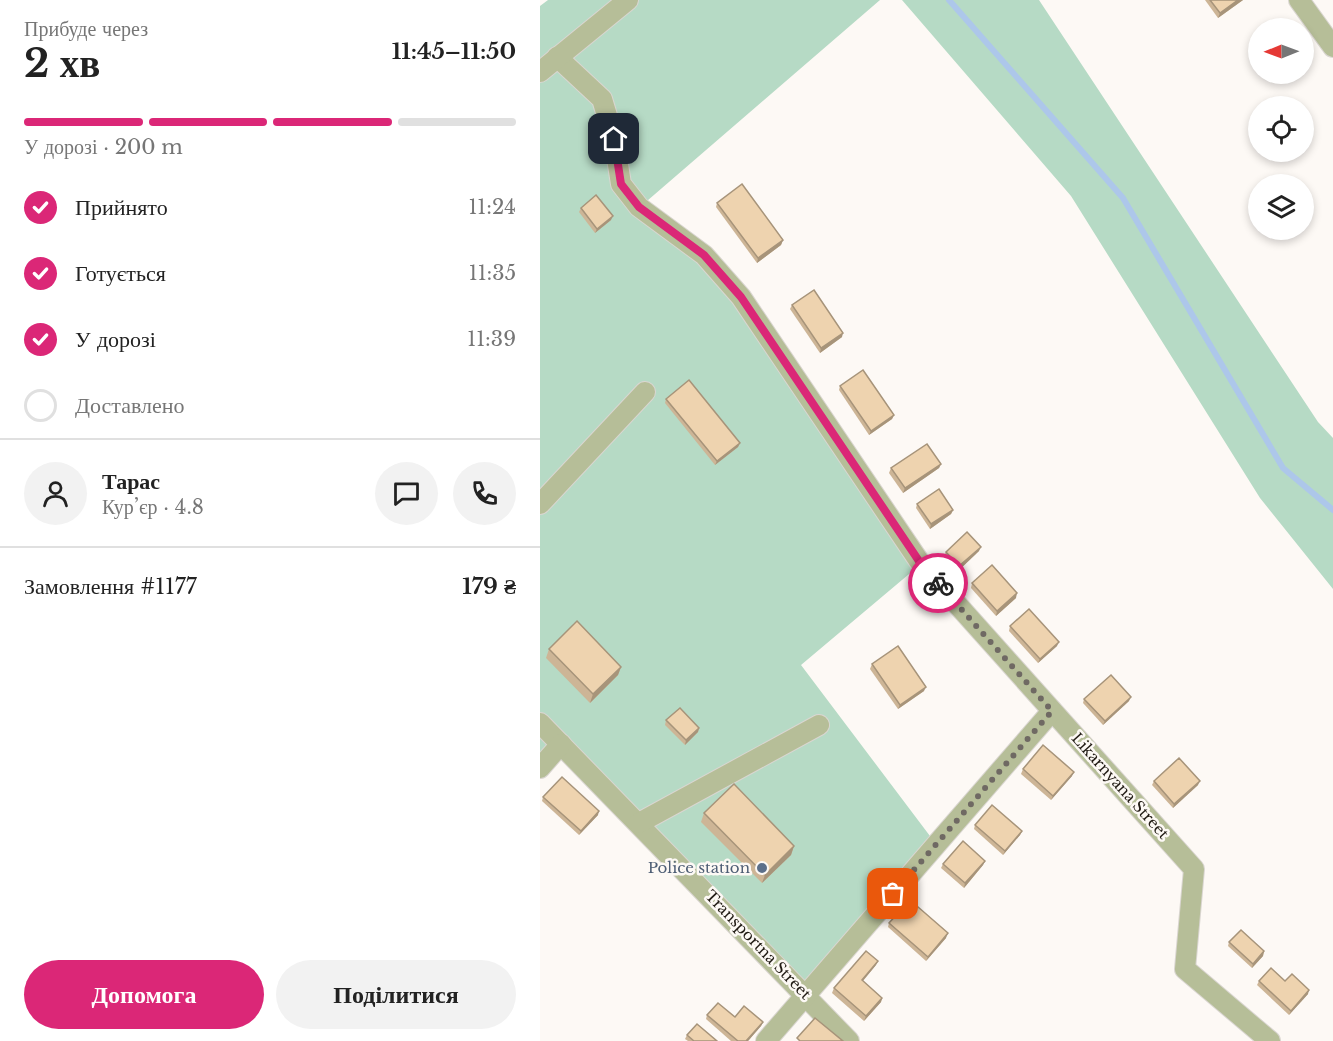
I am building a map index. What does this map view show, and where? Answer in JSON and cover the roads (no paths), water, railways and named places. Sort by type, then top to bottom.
[{"type":"street","points":[[540,72],[627,0]]},
{"type":"street","points":[[1299,0],[1333,47]]},
{"type":"street","name":"Likarnyana Street","points":[[557,57],[602,99],[614,139],[621,184],[639,207],[704,255],[741,297],[921,564],[1194,869],[1185,969],[1270,1041]]},
{"type":"street","points":[[540,504],[645,392]]},
{"type":"street","points":[[766,1041],[1052,711]]},
{"type":"street","name":"Transportna Street","points":[[540,723],[806,994],[849,1041]]},
{"type":"street","points":[[639,823],[819,725]]},
{"type":"street","points":[[540,768],[561,744]]},
{"type":"waterway","points":[[949,0],[1123,198],[1283,468],[1333,510]]},
{"type":"place","name":"Police station","points":[[762,868]]}]
